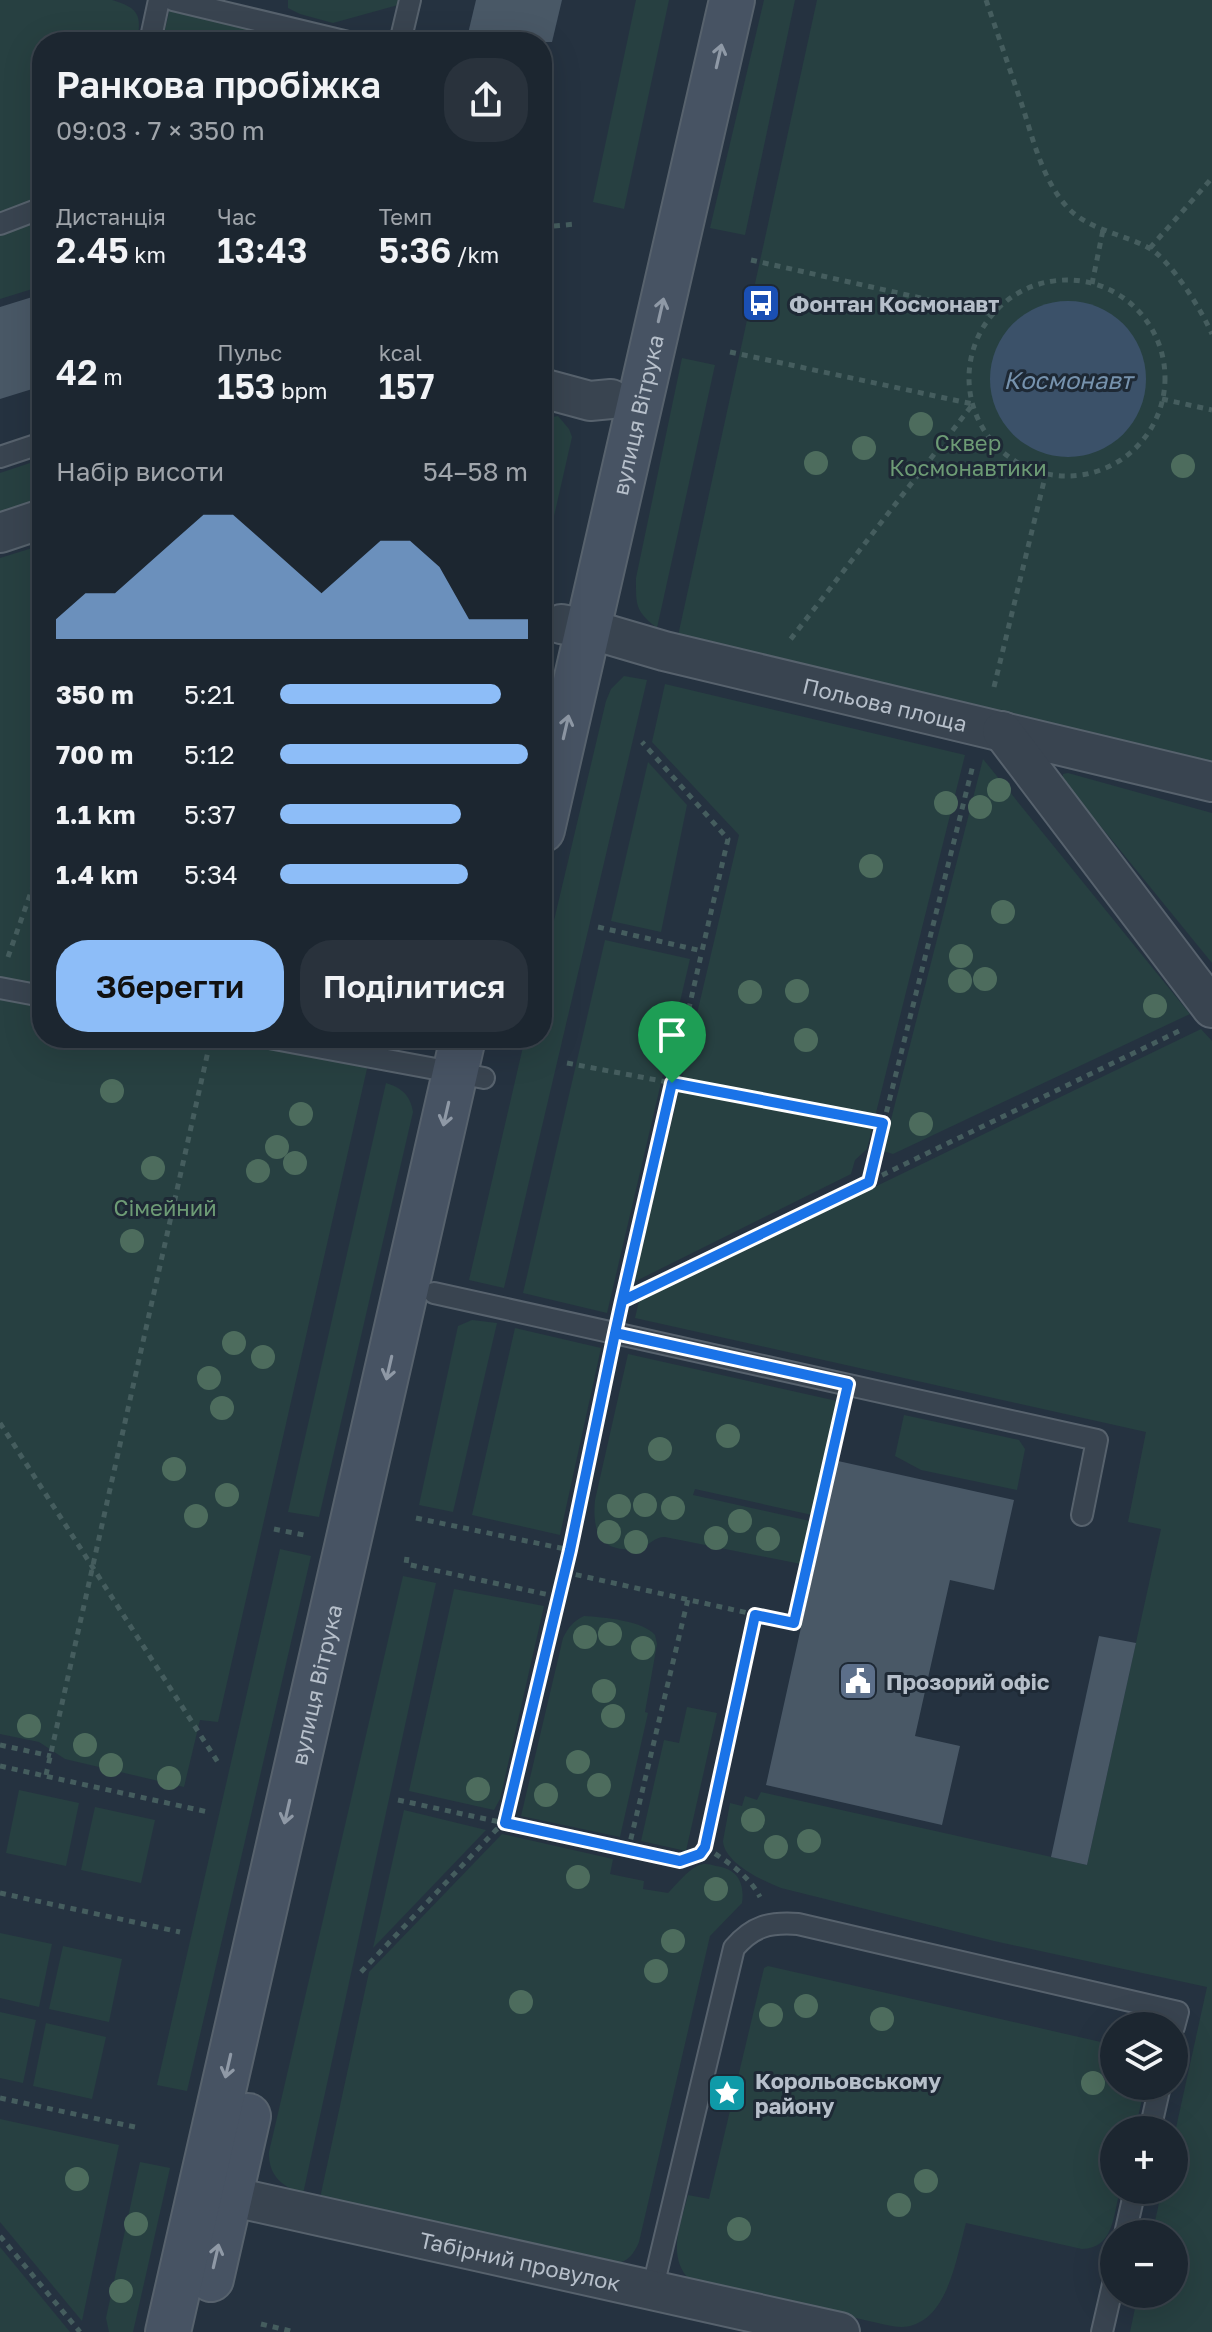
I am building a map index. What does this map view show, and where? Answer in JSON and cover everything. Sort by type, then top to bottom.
[{"type":"main road","name":"вулиця Вітрука","points":[[552,768],[611,399],[703,0]]},
{"type":"main road","name":"вулиця Вітрука","points":[[552,680],[575,626],[732,0]]},
{"type":"main road","name":"вулиця Вітрука","points":[[168,2332],[215,2193],[434,1293],[474,1057]]},
{"type":"main road","name":"вулиця Вітрука","points":[[199,2332],[215,2193],[474,1057]]},
{"type":"street","points":[[552,391],[590,401],[611,399]]},
{"type":"street","points":[[0,533],[32,522]]},
{"type":"street","name":"Польова площа","points":[[575,626],[987,736],[1212,782]]},
{"type":"street","points":[[987,736],[1198,1018]]},
{"type":"street","name":"Табірний провулок","points":[[215,2193],[652,2291],[778,2325],[840,2332]]},
{"type":"lane","points":[[152,32],[159,0]]},
{"type":"lane","points":[[173,0],[306,32]]},
{"type":"lane","points":[[402,32],[410,0]]},
{"type":"lane","points":[[0,224],[32,212]]},
{"type":"lane","points":[[0,457],[32,446]]},
{"type":"lane","points":[[0,988],[32,994]]},
{"type":"lane","points":[[377,1048],[474,1057]]},
{"type":"lane","points":[[434,1293],[1097,1440],[1082,1515]]},
{"type":"lane","points":[[652,2291],[734,1948],[743,1937],[760,1927],[778,1923],[798,1924],[1178,2012]]},
{"type":"lane","points":[[1102,2332],[1108,2308]]},
{"type":"path","points":[[986,0],[1040,160],[1061,199],[1072,212],[1103,230],[1150,248],[1170,267],[1212,324]]},
{"type":"path","points":[[1150,248],[1212,178]]},
{"type":"path","points":[[552,226],[576,224]]},
{"type":"path","points":[[1092,284],[1103,230]]},
{"type":"path","points":[[751,260],[992,314]]},
{"type":"path","points":[[1078,279],[1092,284],[1107,287],[1132,303],[1151,326],[1163,353],[1166,383],[1159,414],[1142,441],[1118,462],[1088,474],[1056,476],[1026,468],[999,449],[979,424],[969,394],[969,362],[978,333],[992,314],[1020,291],[1048,281],[1078,279]]},
{"type":"path","points":[[1204,316],[1212,334]]},
{"type":"path","points":[[730,352],[973,404]]},
{"type":"path","points":[[1162,399],[1212,410]]},
{"type":"path","points":[[763,674],[973,404]]},
{"type":"path","points":[[869,1182],[987,736],[1046,473]]},
{"type":"path","points":[[361,1972],[505,1823],[570,1550],[622,1301],[728,839],[642,742]]},
{"type":"path","points":[[5,965],[32,889]]},
{"type":"path","points":[[598,927],[702,951]]},
{"type":"path","points":[[622,1301],[1198,1018]]},
{"type":"path","points":[[46,1775],[209,1048]]},
{"type":"path","points":[[567,1063],[883,1123]]},
{"type":"path","points":[[564,1572],[798,1624],[848,1384]]},
{"type":"path","points":[[0,1423],[219,1764]]},
{"type":"path","points":[[416,1518],[570,1550]]},
{"type":"path","points":[[274,1529],[315,1537]]},
{"type":"path","points":[[407,1557],[406,1564],[559,1597]]},
{"type":"path","points":[[628,1851],[688,1599]]},
{"type":"path","points":[[398,1800],[680,1861],[700,1854],[705,1847],[755,1615]]},
{"type":"path","points":[[0,1745],[51,1756]]},
{"type":"path","points":[[0,1766],[208,1812]]},
{"type":"path","points":[[0,1893],[180,1932]]},
{"type":"path","points":[[0,2098],[135,2127]]},
{"type":"path","points":[[0,2236],[80,2332]]},
{"type":"path","points":[[261,2324],[295,2332]]},
{"type":"green space","points":[[0,0],[112,0],[128,6],[138,19],[138,32],[32,32],[32,205],[0,217]]},
{"type":"green space","points":[[288,0],[399,0],[398,5],[333,23],[288,8]]},
{"type":"green space","points":[[636,0],[669,0],[624,209],[593,202]]},
{"type":"green space","points":[[764,0],[795,0],[745,235],[710,228]]},
{"type":"green space","name":"Сквер Космонавтики","points":[[817,0],[1212,0],[1212,762],[678,636]]},
{"type":"green space","points":[[170,8],[260,32],[164,32]]},
{"type":"green space","points":[[32,219],[32,289],[0,299],[0,231]]},
{"type":"green space","points":[[682,358],[715,365],[657,628],[638,607],[636,578]]},
{"type":"green space","points":[[558,416],[572,437],[552,525],[552,417]]},
{"type":"green space","points":[[32,462],[32,506],[0,517],[0,473]]},
{"type":"green space","name":"Сімейний","points":[[32,548],[32,1048],[372,1048],[218,1722],[200,1720],[184,1787],[65,1759],[39,1742],[0,1734],[0,558]]},
{"type":"green space","points":[[624,676],[647,680],[504,1288],[469,1280],[523,1048],[552,1048],[552,929],[611,689]]},
{"type":"green space","points":[[665,684],[965,755],[867,1149],[855,1160],[851,1174],[634,1282],[739,835],[652,742]]},
{"type":"green space","points":[[983,759],[1190,1014],[893,1154],[883,1151]]},
{"type":"green space","points":[[648,762],[687,805],[661,932],[611,921]]},
{"type":"green space","points":[[1063,774],[1212,813],[1212,963],[1063,780]]},
{"type":"green space","points":[[605,940],[690,959],[607,1313],[523,1293]]},
{"type":"green space","points":[[1201,1029],[1212,1041],[1212,2332],[1130,2332],[1135,2308],[1188,2308],[1188,2220],[1155,2220],[1159,2204],[1188,2204],[1188,2116],[1179,2116],[1182,2100],[1188,2100],[1188,2073],[1207,1987],[994,1941],[781,1888],[737,1864],[725,1849],[723,1841],[730,1803],[742,1806],[745,1796],[757,1800],[761,1792],[1087,1865],[1161,1529],[1128,1522],[1146,1432],[635,1318],[639,1301]]},
{"type":"green space","points":[[386,1083],[404,1093],[413,1112],[319,1517],[288,1512]]},
{"type":"green space","points":[[472,1320],[497,1323],[453,1512],[419,1505],[458,1326]]},
{"type":"green space","points":[[515,1328],[601,1348],[560,1535],[472,1515]]},
{"type":"green space","points":[[628,1354],[837,1401],[812,1515],[695,1489],[693,1495],[810,1521],[801,1564],[665,1537],[632,1550],[614,1547],[601,1538],[596,1525],[595,1500]]},
{"type":"green space","points":[[904,1415],[1019,1440],[1025,1449],[1017,1490],[921,1470],[895,1456]]},
{"type":"green space","points":[[280,1549],[311,1556],[187,2091],[157,2085]]},
{"type":"green space","points":[[403,1576],[436,1583],[303,2194],[278,2179],[271,2167],[269,2152]]},
{"type":"green space","points":[[454,1589],[544,1606],[500,1799],[494,1810],[409,1791]]},
{"type":"green space","points":[[584,1616],[642,1626],[655,1635],[657,1644],[645,1712],[648,1713],[620,1837],[521,1816],[563,1638],[571,1625]]},
{"type":"green space","points":[[687,1707],[717,1713],[686,1851],[641,1841],[664,1740],[679,1743]]},
{"type":"green space","points":[[19,1790],[79,1803],[66,1866],[6,1853]]},
{"type":"green space","points":[[95,1807],[155,1820],[141,1883],[81,1870]]},
{"type":"green space","points":[[404,1810],[486,1830],[373,1948]]},
{"type":"green space","points":[[502,1834],[613,1859],[610,1874],[644,1881],[643,1889],[668,1893],[689,1871],[704,1864],[729,1870],[741,1883],[742,1903],[710,1936],[639,2242],[630,2256],[616,2264],[320,2198],[369,1972]]},
{"type":"green space","points":[[0,1933],[52,1944],[39,2007],[0,1998]]},
{"type":"green space","points":[[63,1946],[122,1959],[109,2022],[49,2009]]},
{"type":"green space","points":[[768,1966],[1100,2042],[1100,2100],[1142,2100],[1138,2116],[1100,2116],[1100,2204],[1117,2204],[1113,2220],[1100,2220],[1100,2243],[1082,2249],[966,2223],[950,2282],[943,2296],[925,2319],[905,2327],[690,2280],[683,2271],[677,2250],[682,2217],[688,2195],[709,2199],[764,1968]]},
{"type":"green space","points":[[0,2012],[36,2020],[23,2083],[0,2078]]},
{"type":"green space","points":[[46,2023],[106,2037],[92,2099],[33,2086]]},
{"type":"green space","points":[[0,2119],[119,2145],[82,2321],[0,2222]]},
{"type":"green space","points":[[140,2162],[170,2168],[133,2332],[109,2332],[106,2318]]},
{"type":"green space","points":[[0,2247],[70,2332],[0,2332]]},
{"type":"water","name":"Космонавт","points":[[1068,301],[1098,307],[1123,324],[1140,349],[1146,379],[1140,409],[1123,434],[1098,451],[1068,457],[1038,451],[1013,434],[996,409],[990,379],[996,349],[1013,324],[1038,307]]},
{"type":"building","points":[[476,0],[562,0],[552,42],[552,32],[468,32]]},
{"type":"building","points":[[32,297],[32,389],[0,399],[0,307]]},
{"type":"building","name":"Прозорий офіс","points":[[838,1461],[1014,1500],[994,1590],[950,1580],[915,1736],[960,1746],[942,1825],[766,1785]]},
{"type":"building","points":[[1099,1636],[1136,1643],[1087,1865],[1051,1857]]},
{"type":"place","name":"Фонтан Космонавт","points":[[761,303]]},
{"type":"place","name":"Прозорий офіс","points":[[858,1681]]},
{"type":"place","name":"Корольовському району","points":[[727,2093]]},
{"type":"route","points":[[672,1083],[622,1301],[615,1333],[570,1550],[505,1823],[680,1861],[700,1854],[705,1847],[755,1615],[794,1623],[848,1384],[615,1333],[622,1301],[869,1182],[883,1123],[672,1083]]}]
